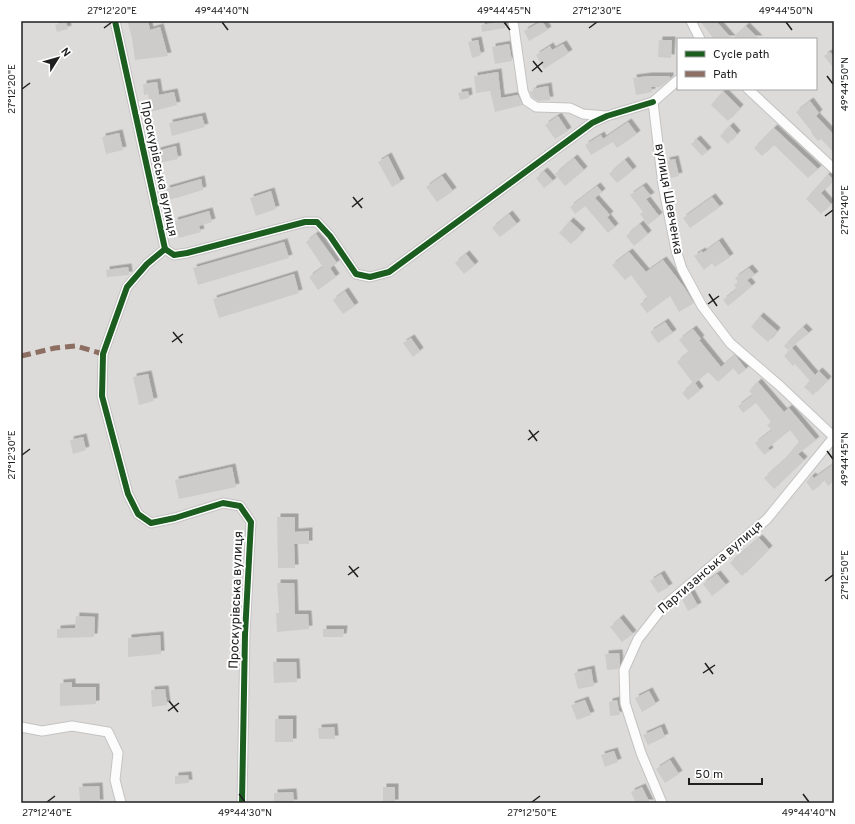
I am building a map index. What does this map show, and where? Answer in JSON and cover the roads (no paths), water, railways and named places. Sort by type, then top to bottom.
[{"type":"street","name":"Проскурівська вулиця","points":[[114,21],[164,249],[146,264],[127,287],[103,354],[102,396],[128,494],[138,514],[151,523],[175,518],[223,503],[240,506],[251,522],[245,634],[242,803]]},
{"type":"street","points":[[513,21],[523,91],[527,101],[536,107],[570,108],[583,114],[607,116]]},
{"type":"street","points":[[691,21],[700,38]]},
{"type":"street","points":[[164,249],[174,255],[187,253],[305,222],[317,222],[330,236],[356,274],[370,277],[389,272],[592,123],[607,116],[653,102],[677,81]]},
{"type":"street","points":[[749,90],[834,170]]},
{"type":"street","name":"вулиця Шевченка","points":[[653,102],[663,185],[676,250],[682,269],[702,306],[730,344],[780,386],[834,437]]},
{"type":"street","name":"Партизанська вулиця","points":[[662,803],[641,753],[625,703],[624,670],[638,639],[663,607],[767,520],[834,437]]},
{"type":"street","points":[[21,727],[42,731],[72,726],[108,732],[118,753],[115,780],[121,803]]}]
